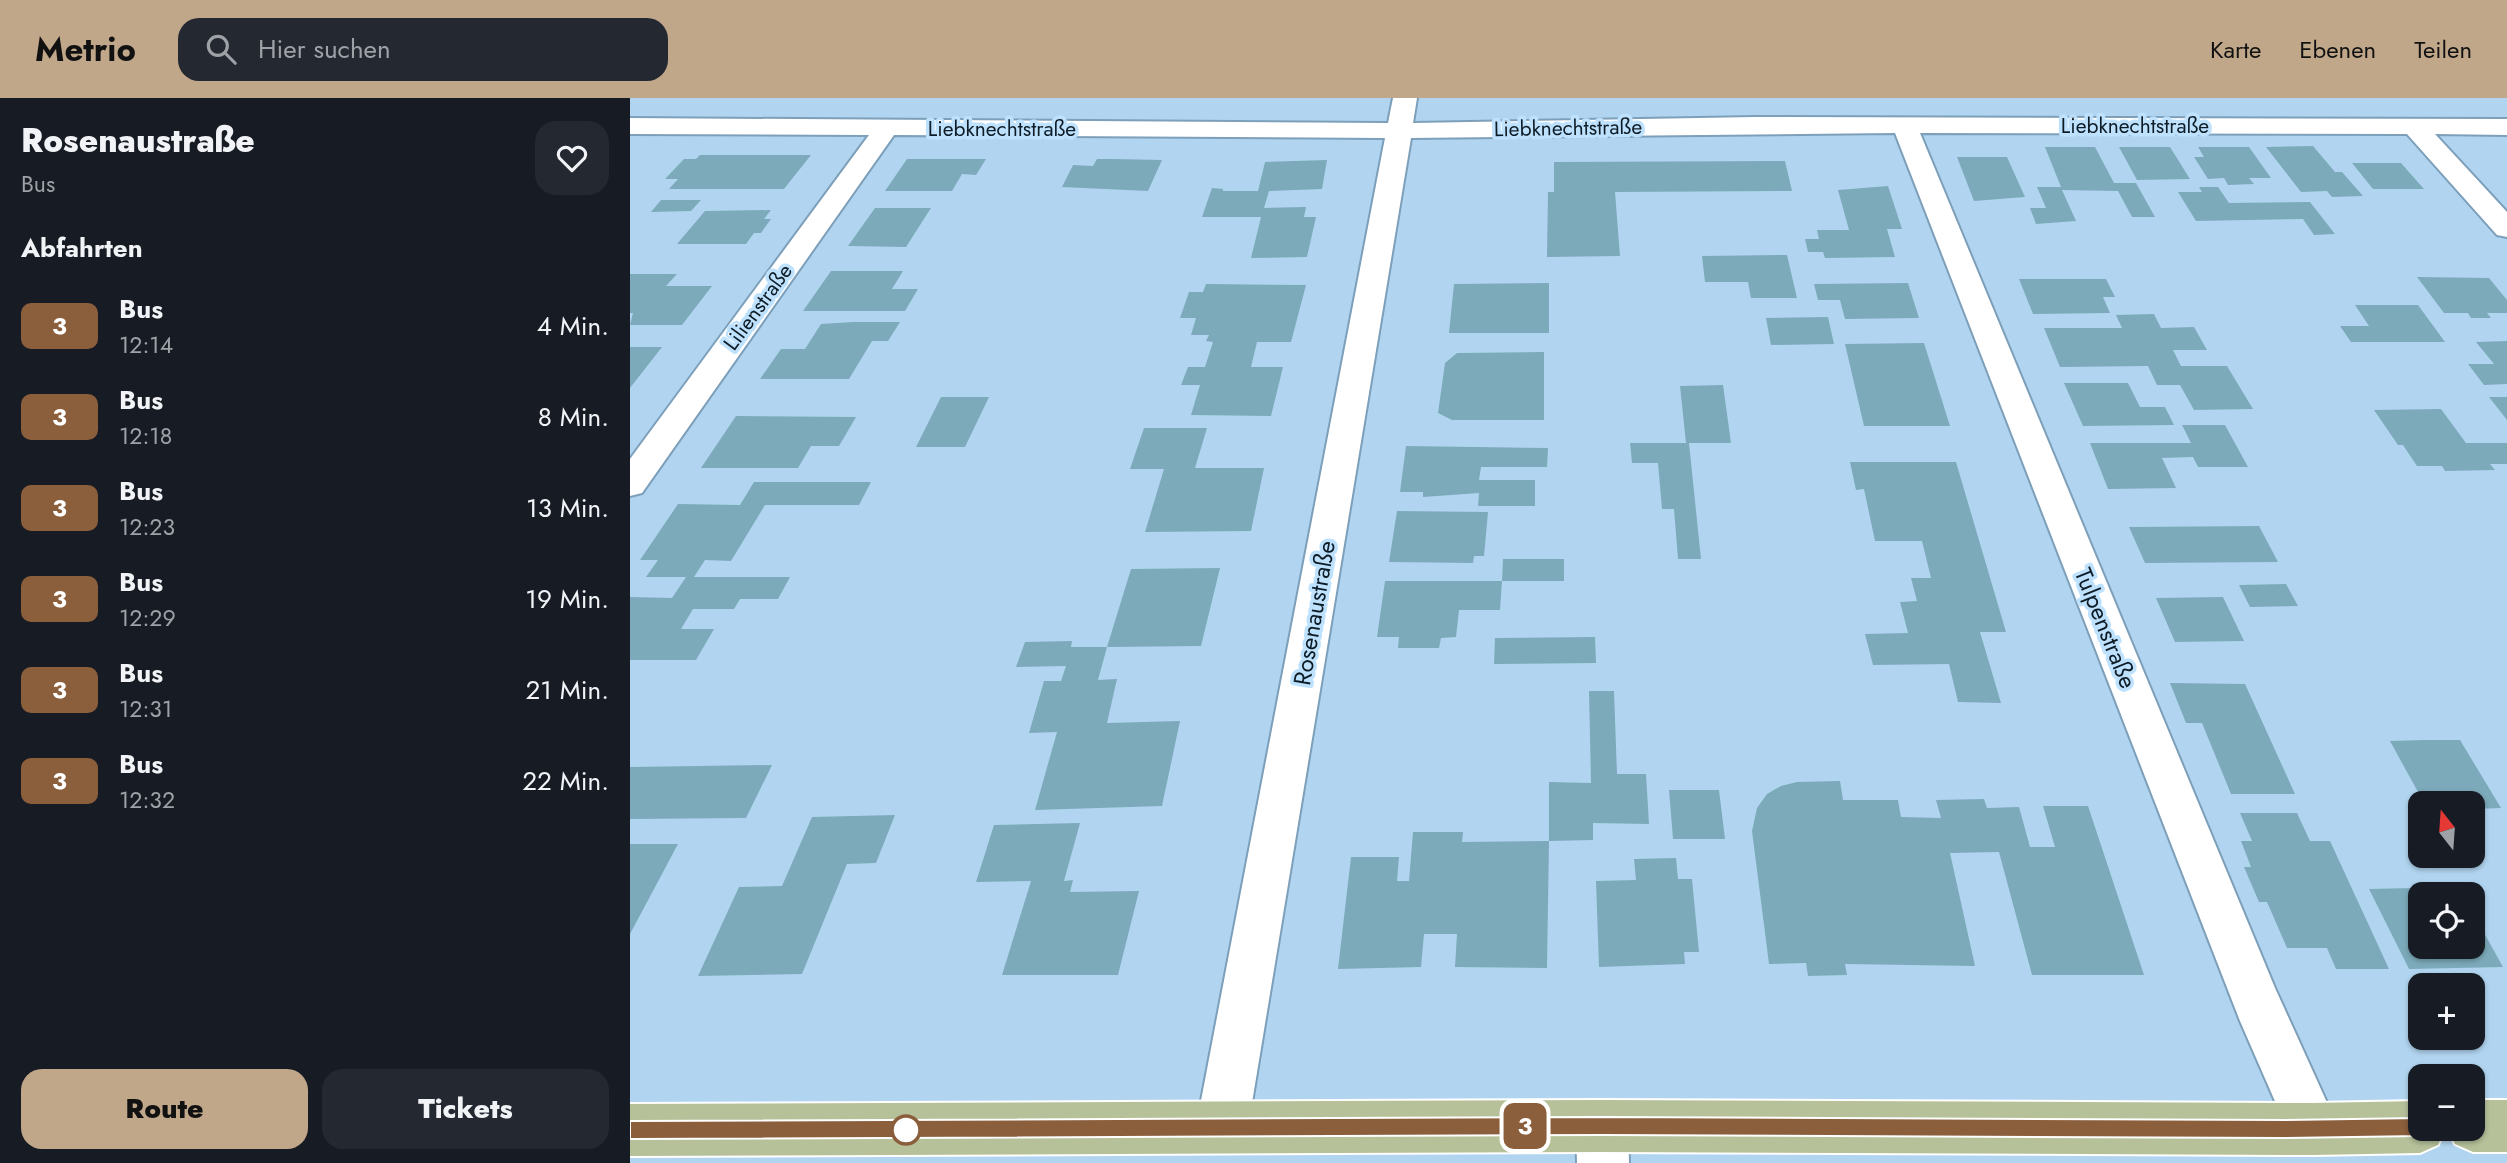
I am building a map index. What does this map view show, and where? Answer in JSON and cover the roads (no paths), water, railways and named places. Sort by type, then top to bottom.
[{"type":"main road","points":[[2485,1126],[2507,1126]]},
{"type":"main road","points":[[630,1130],[848,1131],[1222,1127],[1603,1144],[2408,1127]]},
{"type":"street","name":"Liebknechtstraße","points":[[630,126],[886,129],[1402,115],[1756,125],[2507,127]]},
{"type":"street","name":"Rosenaustraße","points":[[1222,1127],[1402,115]]},
{"type":"street","name":"Tulpenstraße","points":[[1905,126],[2257,1004],[2313,1129]]},
{"type":"street","points":[[2414,127],[2496,204],[2507,229]]},
{"type":"street","name":"Lilienstraße","points":[[630,484],[886,129]]},
{"type":"street","points":[[630,437],[664,437]]}]
